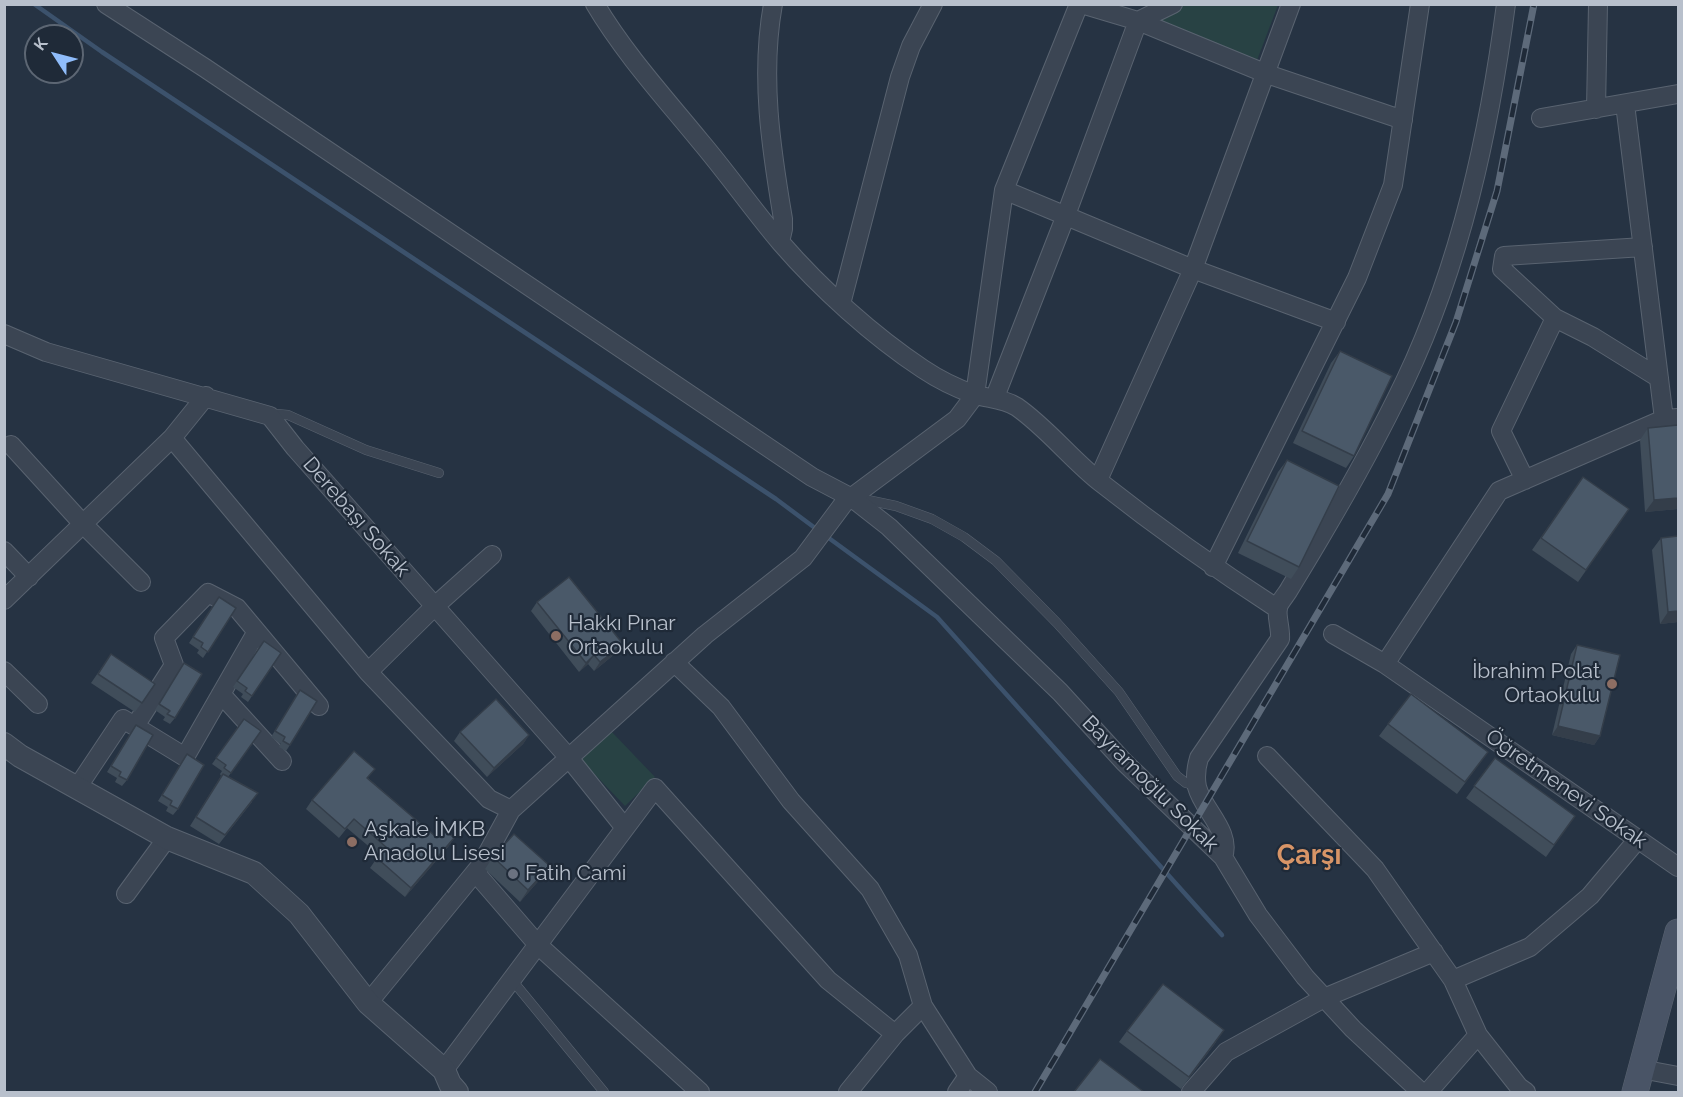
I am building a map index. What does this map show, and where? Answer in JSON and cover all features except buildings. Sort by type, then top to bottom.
[{"type":"main road","points":[[1638,1081],[1678,932]]},
{"type":"street","name":"Bayramoğlu Sokak","points":[[106,4],[205,68],[812,477],[889,526],[1060,692],[1124,762],[1223,857],[1258,915],[1305,977],[1353,1029],[1421,1092]]},
{"type":"street","points":[[595,4],[605,21],[656,87],[780,242],[841,304],[899,353],[924,370],[975,395],[995,397],[1014,405],[1098,480],[1213,567],[1278,609]]},
{"type":"street","points":[[773,4],[767,60],[767,102],[783,219],[780,242]]},
{"type":"street","points":[[841,304],[900,77],[911,46],[933,4]]},
{"type":"street","points":[[368,1003],[481,865],[511,810],[705,635],[802,558],[848,500],[957,419],[975,395],[1004,190],[1080,4],[1137,21],[1267,74],[1403,120]]},
{"type":"street","points":[[995,397],[1066,215],[1137,21],[1173,4]]},
{"type":"street","points":[[1098,480],[1193,269],[1291,4]]},
{"type":"street","points":[[1213,567],[1357,278],[1393,185],[1420,4]]},
{"type":"street","points":[[1223,857],[1226,847],[1224,837],[1200,794],[1196,768],[1204,748],[1280,639],[1278,609],[1373,443],[1404,383],[1432,319],[1455,251],[1482,146],[1495,80],[1506,4]]},
{"type":"street","points":[[1596,109],[1598,4]]},
{"type":"street","points":[[1541,117],[1678,94]]},
{"type":"street","points":[[1385,663],[1498,491],[1671,419],[1659,378],[1625,104]]},
{"type":"street","points":[[1004,190],[1193,269],[1336,322]]},
{"type":"street","points":[[1643,247],[1504,256],[1502,269],[1555,318],[1593,337],[1659,378]]},
{"type":"street","points":[[1524,480],[1501,431],[1555,318]]},
{"type":"street","points":[[4,334],[46,352],[270,416]]},
{"type":"street","points":[[4,600],[172,438],[206,396]]},
{"type":"street","name":"Derebaşı Sokak","points":[[270,416],[569,758],[625,828]]},
{"type":"street","points":[[172,438],[368,672],[489,799],[511,810]]},
{"type":"street","points":[[10,445],[83,524],[141,582]]},
{"type":"street","points":[[4,552],[29,577]]},
{"type":"street","points":[[368,672],[435,606],[492,555]]},
{"type":"street","points":[[135,726],[174,666],[164,638],[208,593],[237,608],[319,706]]},
{"type":"street","points":[[77,788],[123,718],[185,757],[256,633]]},
{"type":"street","name":"Öğretmenevi Sokak","points":[[1333,634],[1385,663],[1678,867]]},
{"type":"street","points":[[674,662],[721,707],[791,801],[870,889],[908,956],[923,1006],[968,1076],[988,1092]]},
{"type":"street","points":[[4,671],[38,704]]},
{"type":"street","points":[[221,694],[282,761]]},
{"type":"street","points":[[4,744],[20,756],[167,838],[254,873],[299,914],[368,1003],[444,1070],[450,1084],[457,1092]]},
{"type":"street","points":[[1267,756],[1375,869],[1454,980],[1478,1035],[1519,1087],[1526,1092]]},
{"type":"street","points":[[444,1070],[655,788],[828,980],[895,1034]]},
{"type":"street","points":[[126,894],[167,838]]},
{"type":"street","points":[[1454,980],[1530,947],[1590,896],[1638,838]]},
{"type":"street","points":[[475,873],[538,945],[694,1091]]},
{"type":"street","points":[[1191,1092],[1226,1052],[1324,998],[1434,952]]},
{"type":"street","points":[[848,1092],[895,1034],[923,1006]]},
{"type":"street","points":[[1428,1092],[1478,1035]]},
{"type":"street","points":[[957,1092],[968,1076]]},
{"type":"street","points":[[1638,1081],[1678,1076]]},
{"type":"lane","points":[[270,416],[288,415],[366,450],[439,473]]},
{"type":"lane","points":[[848,500],[896,506],[932,519],[964,537],[996,561],[1057,623],[1119,692],[1177,776],[1186,783],[1197,786]]},
{"type":"lane","points":[[512,980],[604,1092]]},
{"type":"green space","points":[[1182,5],[1278,5],[1256,63],[1158,23],[1158,16]]},
{"type":"green space","points":[[611,731],[655,777],[625,806],[581,760]]},
{"type":"waterway","points":[[34,4],[102,52],[776,499],[819,531]]},
{"type":"waterway","points":[[826,536],[937,617],[1222,935]]},
{"type":"railway","points":[[1035,1092],[1388,494],[1456,322],[1497,191],[1534,4]]},
{"type":"place","name":"Hakkı Pınar Ortaokulu","points":[[556,636]]},
{"type":"place","name":"İbrahim Polat Ortaokulu","points":[[1612,684]]},
{"type":"place","name":"Aşkale İMKB Anadolu Lisesi","points":[[352,842]]},
{"type":"place","name":"Fatih Cami","points":[[513,874]]},
{"type":"district","name":"Çarşı","points":[[1309,856]]}]
